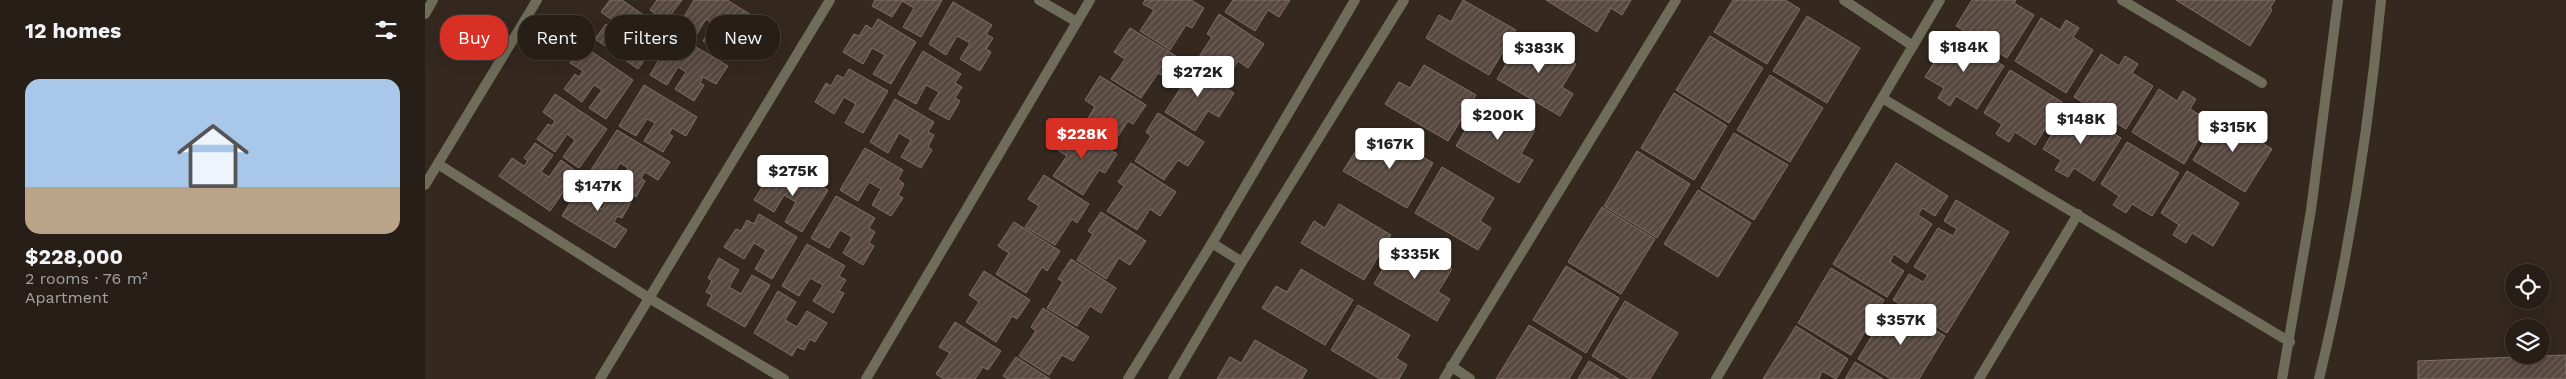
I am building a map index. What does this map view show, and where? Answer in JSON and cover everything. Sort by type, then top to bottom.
[{"type":"street","points":[[425,14],[433,0]]},
{"type":"street","points":[[425,185],[537,0]]},
{"type":"street","points":[[600,379],[829,0]]},
{"type":"street","points":[[1039,0],[1077,22]]},
{"type":"street","points":[[866,379],[1090,0]]},
{"type":"street","points":[[1128,379],[1355,0]]},
{"type":"street","points":[[1173,379],[1242,262],[1405,0]]},
{"type":"street","points":[[1444,379],[1676,0]]},
{"type":"street","points":[[1844,0],[1913,46]]},
{"type":"street","points":[[1716,379],[1940,0]]},
{"type":"street","points":[[2122,0],[2261,83]]},
{"type":"street","points":[[2282,379],[2290,342],[2311,210],[2339,0]]},
{"type":"street","points":[[2319,379],[2347,244],[2365,137],[2381,0]]},
{"type":"street","points":[[1882,98],[2290,342]]},
{"type":"street","points":[[438,164],[649,298],[784,379]]},
{"type":"street","points":[[1979,379],[2078,214]]},
{"type":"street","points":[[1211,243],[1242,262]]},
{"type":"street","points":[[1451,366],[1470,379]]},
{"type":"building","points":[[610,0],[622,0],[644,15],[605,15],[601,12]]},
{"type":"building","points":[[657,0],[682,0],[671,15],[657,15],[650,10]]},
{"type":"building","points":[[694,0],[727,0],[751,15],[706,15],[706,19],[696,35],[696,15],[685,15]]},
{"type":"building","points":[[875,0],[942,0],[921,37],[903,27],[914,8],[902,1],[892,17],[872,6]]},
{"type":"building","points":[[1145,0],[1191,0],[1204,8],[1192,28],[1186,25],[1170,50],[1140,31],[1154,10],[1143,4]]},
{"type":"building","points":[[1233,0],[1290,0],[1279,17],[1268,10],[1255,31],[1225,12]]},
{"type":"building","points":[[1463,0],[1516,30],[1489,75],[1426,38],[1439,15],[1451,22]]},
{"type":"building","points":[[1546,0],[1631,0],[1622,15],[1611,8],[1597,32]]},
{"type":"building","points":[[1733,0],[1785,0],[1800,9],[1767,64],[1714,32]]},
{"type":"building","points":[[1972,0],[2016,0],[2014,3],[2034,15],[2007,58],[1956,26]]},
{"type":"building","points":[[2176,0],[2275,0],[2270,8],[2272,10],[2250,46]]},
{"type":"building","points":[[953,2],[992,25],[986,34],[993,38],[986,49],[991,52],[980,71],[960,59],[970,43],[957,36],[946,55],[929,44]]},
{"type":"building","points":[[1219,14],[1264,44],[1248,68],[1238,61],[1225,82],[1195,63],[1212,37],[1207,34]]},
{"type":"building","points":[[1807,16],[1860,48],[1827,103],[1773,71]]},
{"type":"building","points":[[2041,18],[2060,30],[2066,20],[2079,28],[2073,37],[2093,50],[2066,93],[2015,61]]},
{"type":"building","points":[[878,19],[916,42],[891,84],[873,74],[885,55],[872,48],[863,64],[843,52],[854,34],[859,36],[866,25],[872,29]]},
{"type":"building","points":[[605,25],[605,46],[595,39]]},
{"type":"building","points":[[1130,28],[1176,56],[1163,76],[1158,73],[1141,98],[1111,79],[1125,59],[1114,52]]},
{"type":"building","points":[[1524,34],[1576,64],[1562,87],[1573,94],[1560,116],[1497,79]]},
{"type":"building","points":[[1952,34],[2004,66],[1977,109],[1956,96],[1950,106],[1938,98],[1944,88],[1925,77]]},
{"type":"building","points":[[1710,36],[1763,68],[1729,123],[1676,90]]},
{"type":"building","points":[[696,47],[706,53],[706,60],[718,60],[728,66],[716,84],[703,77],[700,83],[704,85],[694,101],[675,89],[686,72],[678,67],[667,85],[650,75],[659,60],[696,60]]},
{"type":"building","points":[[923,51],[961,74],[955,83],[962,87],[955,98],[960,101],[949,120],[929,109],[939,92],[926,85],[916,104],[898,94]]},
{"type":"building","points":[[595,54],[633,80],[606,119],[589,108],[602,90],[594,85],[582,102],[564,89],[575,74],[579,77],[583,71],[570,63],[572,60],[595,60]]},
{"type":"building","points":[[2101,54],[2119,66],[2125,56],[2138,64],[2132,73],[2153,86],[2126,129],[2074,97]]},
{"type":"building","points":[[625,60],[644,60],[638,69]]},
{"type":"building","points":[[1189,64],[1234,93],[1219,117],[1208,111],[1195,131],[1165,112],[1182,86],[1176,83]]},
{"type":"building","points":[[1424,65],[1476,95],[1448,141],[1385,104],[1399,82],[1410,88]]},
{"type":"building","points":[[849,69],[888,91],[863,133],[845,123],[856,104],[844,97],[834,114],[815,102],[826,83],[831,86],[837,75],[844,78]]},
{"type":"building","points":[[2010,70],[2062,102],[2035,145],[2015,132],[2009,142],[1996,134],[2002,124],[1984,113]]},
{"type":"building","points":[[1770,75],[1823,108],[1790,162],[1737,130]]},
{"type":"building","points":[[1100,76],[1146,105],[1133,124],[1128,121],[1111,147],[1082,128],[1095,107],[1085,100]]},
{"type":"building","points":[[644,85],[697,117],[686,136],[672,128],[669,134],[673,136],[663,152],[644,141],[655,123],[647,119],[636,136],[619,126]]},
{"type":"building","points":[[2159,89],[2177,101],[2183,91],[2196,99],[2190,109],[2210,121],[2184,164],[2132,132]]},
{"type":"building","points":[[1674,93],[1727,126],[1694,180],[1641,148]]},
{"type":"building","points":[[555,94],[607,129],[579,168],[563,157],[575,140],[567,134],[555,152],[537,139],[548,124],[552,126],[555,121],[543,112]]},
{"type":"building","points":[[895,99],[934,122],[928,132],[934,135],[928,147],[932,150],[921,168],[901,157],[911,140],[899,133],[888,153],[870,142]]},
{"type":"building","points":[[1483,100],[1535,130],[1521,154],[1533,160],[1519,183],[1456,146]]},
{"type":"building","points":[[2069,106],[2121,138],[2094,181],[2074,168],[2068,177],[2055,170],[2061,160],[2043,149]]},
{"type":"building","points":[[1158,113],[1204,142],[1188,166],[1178,160],[1164,180],[1135,161],[1151,136],[1146,132]]},
{"type":"building","points":[[2220,117],[2239,129],[2244,119],[2257,127],[2251,136],[2272,149],[2245,192],[2193,160]]},
{"type":"building","points":[[1072,125],[1117,154],[1105,173],[1099,170],[1083,195],[1053,176],[1067,156],[1056,149]]},
{"type":"building","points":[[617,130],[670,162],[658,180],[645,172],[641,178],[645,181],[636,197],[617,186],[628,168],[620,163],[609,181],[591,170]]},
{"type":"building","points":[[1382,132],[1433,163],[1407,208],[1343,171],[1357,149],[1368,156]]},
{"type":"building","points":[[1734,133],[1788,165],[1754,220],[1701,188]]},
{"type":"building","points":[[2127,142],[2179,173],[2152,216],[2132,204],[2126,213],[2113,205],[2119,196],[2101,184]]},
{"type":"building","points":[[535,143],[553,155],[541,172],[549,177],[561,160],[577,172],[550,211],[499,176],[512,158],[524,166],[528,161],[524,158]]},
{"type":"building","points":[[865,148],[903,170],[898,179],[904,184],[898,195],[903,198],[891,216],[872,205],[881,189],[869,182],[858,201],[840,190]]},
{"type":"building","points":[[1637,151],[1690,184],[1657,238],[1604,206]]},
{"type":"building","points":[[1131,163],[1176,192],[1160,216],[1150,209],[1137,230],[1107,211],[1124,186],[1118,182]]},
{"type":"building","points":[[1896,163],[1948,196],[1935,216],[1922,208],[1918,215],[1932,224],[1907,263],[1894,254],[1890,262],[1904,271],[1887,297],[1833,264]]},
{"type":"building","points":[[789,167],[828,190],[802,232],[785,222],[796,202],[784,195],[774,212],[754,200],[766,181],[771,184],[777,173],[784,176]]},
{"type":"building","points":[[1442,167],[1494,198],[1480,221],[1491,228],[1478,250],[1415,213]]},
{"type":"building","points":[[2187,171],[2239,203],[2213,246],[2192,233],[2186,243],[2173,235],[2179,225],[2161,213]]},
{"type":"building","points":[[587,175],[604,186],[594,204],[602,209],[612,191],[631,202],[622,218],[617,216],[614,222],[627,230],[615,248],[562,216]]},
{"type":"building","points":[[1044,175],[1089,204],[1077,223],[1072,219],[1055,245],[1025,227],[1039,206],[1028,199]]},
{"type":"building","points":[[1698,190],[1751,223],[1718,277],[1664,244]]},
{"type":"building","points":[[836,196],[875,218],[869,228],[875,232],[869,243],[874,246],[863,265],[843,253],[852,237],[840,230],[829,248],[811,238]]},
{"type":"building","points":[[1956,200],[2009,232],[1947,333],[1893,300],[1909,274],[1923,282],[1928,275],[1914,267],[1938,228],[1953,236],[1957,229],[1944,221]]},
{"type":"building","points":[[1339,204],[1391,235],[1364,280],[1301,243],[1314,221],[1325,228]]},
{"type":"building","points":[[1602,207],[1655,239],[1621,294],[1568,262]]},
{"type":"building","points":[[1101,212],[1146,241],[1130,265],[1119,258],[1106,279],[1077,260],[1093,234],[1088,231]]},
{"type":"building","points":[[759,214],[797,237],[772,279],[755,269],[766,250],[754,243],[744,259],[724,247],[736,229],[741,231],[747,220],[754,224]]},
{"type":"building","points":[[1014,222],[1060,251],[1047,271],[1042,267],[1026,293],[996,274],[1009,253],[998,246]]},
{"type":"building","points":[[1400,239],[1452,269],[1438,292],[1450,299],[1437,321],[1374,284]]},
{"type":"building","points":[[807,244],[845,266],[839,276],[846,280],[839,291],[844,293],[833,313],[813,301],[823,285],[810,278],[799,296],[782,286]]},
{"type":"building","points":[[719,258],[739,270],[729,287],[741,294],[752,275],[770,285],[745,327],[707,305],[712,295],[706,292],[712,281],[708,278]]},
{"type":"building","points":[[1071,259],[1116,288],[1101,313],[1090,306],[1077,326],[1047,308],[1063,282],[1058,279]]},
{"type":"building","points":[[1566,266],[1619,298],[1586,353],[1533,320]]},
{"type":"building","points":[[1831,268],[1884,300],[1851,355],[1798,323]]},
{"type":"building","points":[[1301,269],[1353,300],[1325,345],[1262,308],[1276,286],[1287,292]]},
{"type":"building","points":[[984,271],[1030,300],[1017,319],[1012,316],[996,342],[966,322],[979,302],[969,295]]},
{"type":"building","points":[[778,291],[796,302],[785,320],[797,327],[807,311],[827,323],[815,342],[810,339],[804,350],[797,347],[792,356],[754,333]]},
{"type":"building","points":[[1625,301],[1678,333],[1650,379],[1630,379],[1592,356]]},
{"type":"building","points":[[1891,304],[1945,336],[1919,379],[1891,379],[1858,359]]},
{"type":"building","points":[[1358,305],[1410,335],[1396,358],[1407,365],[1399,379],[1380,379],[1331,350]]},
{"type":"building","points":[[1043,308],[1089,337],[1073,361],[1062,355],[1049,375],[1019,356],[1036,331],[1031,327]]},
{"type":"building","points":[[955,322],[1001,351],[988,370],[983,367],[975,379],[944,379],[936,374],[950,353],[939,347]]},
{"type":"building","points":[[1529,325],[1582,357],[1569,379],[1496,379]]},
{"type":"building","points":[[1796,326],[1848,359],[1836,379],[1822,371],[1819,379],[1763,379]]},
{"type":"building","points":[[1255,340],[1307,370],[1302,379],[1217,379],[1230,357],[1241,363]]},
{"type":"building","points":[[2566,355],[2566,379],[2418,379],[2418,361],[2505,357],[2505,364],[2550,364],[2550,356]]},
{"type":"building","points":[[1016,357],[1050,379],[1008,379],[1003,376]]},
{"type":"building","points":[[1589,361],[1619,379],[1578,379]]},
{"type":"building","points":[[1855,362],[1883,379],[1845,379]]}]
